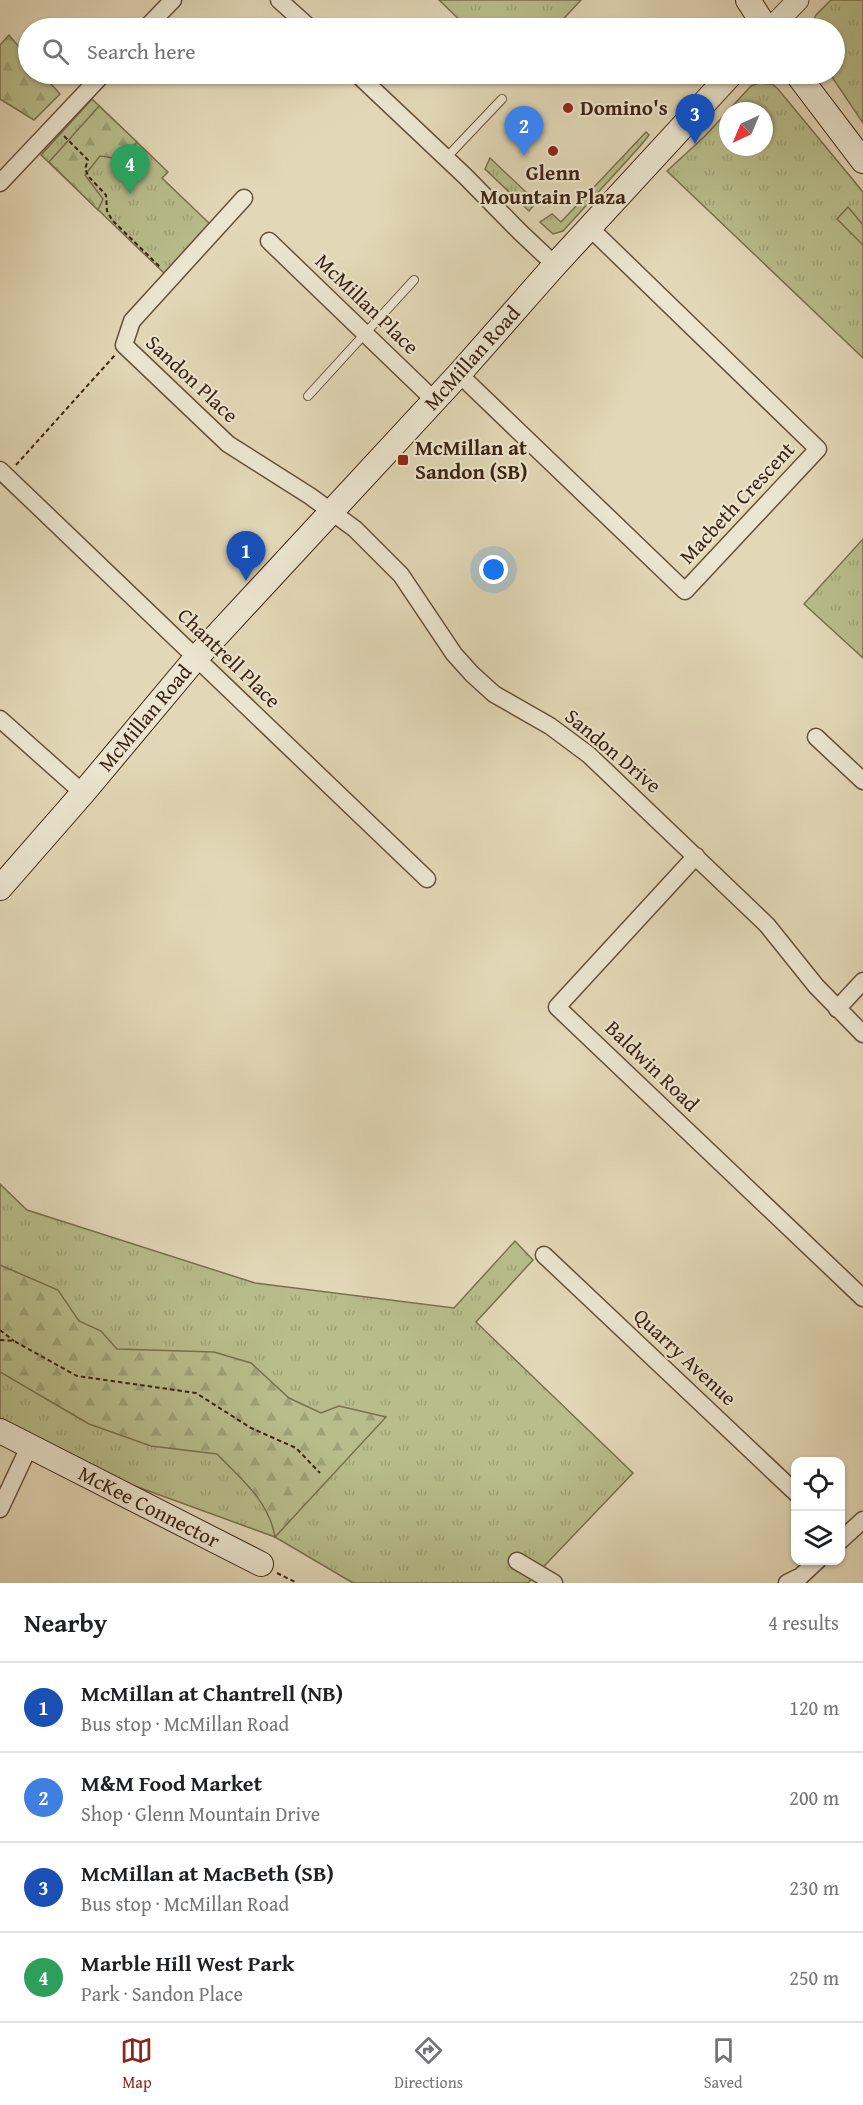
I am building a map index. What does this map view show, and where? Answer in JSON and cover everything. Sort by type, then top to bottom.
[{"type":"main road","points":[[748,0],[760,18]]},
{"type":"main road","name":"McMillan Road","points":[[0,888],[196,658],[459,374],[555,265],[722,84]]},
{"type":"main road","points":[[805,84],[863,161]]},
{"type":"main road","name":"McKee Connector","points":[[0,1431],[261,1564]]},
{"type":"street","points":[[156,18],[173,0]]},
{"type":"street","points":[[279,0],[298,18]]},
{"type":"street","points":[[781,18],[798,0]]},
{"type":"street","points":[[0,183],[93,84]]},
{"type":"street","points":[[368,84],[555,265]]},
{"type":"street","name":"Sandon Place","points":[[243,198],[132,321],[124,345],[228,444],[331,511]]},
{"type":"street","name":"Macbeth Crescent","points":[[459,374],[685,591],[818,449],[590,228]]},
{"type":"street","name":"McMillan Place","points":[[269,241],[434,400]]},
{"type":"street","name":"Chantrell Place","points":[[3,473],[427,879]]},
{"type":"street","name":"Sandon Drive","points":[[331,511],[355,529],[401,575],[454,654],[472,674],[494,694],[549,726],[589,755],[767,925],[816,986],[863,1034]]},
{"type":"street","points":[[0,719],[83,793]]},
{"type":"street","points":[[816,737],[863,781]]},
{"type":"street","name":"Baldwin Road","points":[[696,856],[557,1007],[863,1299]]},
{"type":"street","points":[[837,1009],[863,981]]},
{"type":"street","name":"Quarry Avenue","points":[[544,1255],[791,1489]]},
{"type":"street","points":[[0,1509],[29,1447]]},
{"type":"street","points":[[845,1536],[863,1520]]},
{"type":"street","points":[[517,1562],[554,1583]]},
{"type":"street","points":[[787,1583],[801,1576],[813,1565]]},
{"type":"lane","points":[[446,158],[502,99]]},
{"type":"lane","points":[[308,396],[414,280]]},
{"type":"path","points":[[53,126],[88,160],[85,169],[89,177],[106,195],[107,211],[112,220],[165,272],[167,269],[173,275]]},
{"type":"path","points":[[3,473],[124,345]]},
{"type":"path","points":[[0,1330],[14,1341],[77,1376],[196,1393],[251,1428],[296,1448],[320,1473]]},
{"type":"path","points":[[0,1340],[14,1341]]},
{"type":"path","points":[[261,1564],[297,1583]]},
{"type":"green space","points":[[439,0],[581,0],[564,18],[458,18]]},
{"type":"green space","points":[[831,0],[863,0],[863,123],[837,84],[845,84],[845,18],[815,18]]},
{"type":"green space","points":[[9,35],[18,46],[18,84],[51,84],[60,94],[34,120],[0,99],[0,45]]},
{"type":"green space","points":[[756,84],[772,84],[778,89],[863,192],[863,358],[667,171],[719,121],[719,156],[773,156],[773,102],[736,102]]},
{"type":"green space","points":[[92,99],[168,172],[162,178],[210,224],[165,274],[41,155]]},
{"type":"green space","points":[[99,106],[137,142],[120,159],[100,156],[85,175],[103,199],[98,210],[49,162]]},
{"type":"green space","points":[[646,132],[649,135],[642,144],[563,231],[553,234],[540,222],[552,214],[561,222]]},
{"type":"green space","points":[[490,158],[527,193],[524,196],[534,205],[529,211],[485,169]]},
{"type":"green space","points":[[848,207],[863,225],[863,245],[837,219]]},
{"type":"green space","points":[[863,539],[863,658],[804,604]]},
{"type":"green space","points":[[0,1184],[27,1210],[255,1283],[454,1308],[515,1241],[533,1260],[476,1322],[633,1473],[528,1583],[353,1583],[275,1537],[113,1478],[0,1419]]},
{"type":"green space","points":[[0,1265],[58,1290],[79,1321],[101,1331],[117,1349],[214,1352],[251,1363],[289,1398],[321,1413],[339,1406],[386,1417],[275,1537],[267,1512],[253,1491],[217,1454],[151,1446],[89,1424],[0,1372]]},
{"type":"place","name":"Domino's","points":[[568,108]]},
{"type":"place","name":"McMillan at MacBeth (SB)","points":[[695,144]]},
{"type":"place","name":"Glenn Mountain Plaza","points":[[553,151]]},
{"type":"place","name":"M&M Food Market","points":[[524,156]]},
{"type":"place","name":"Marble Hill West Park","points":[[130,194]]},
{"type":"place","name":"McMillan at Sandon (SB)","points":[[403,460]]},
{"type":"place","name":"McMillan at Chantrell (NB)","points":[[246,581]]}]
